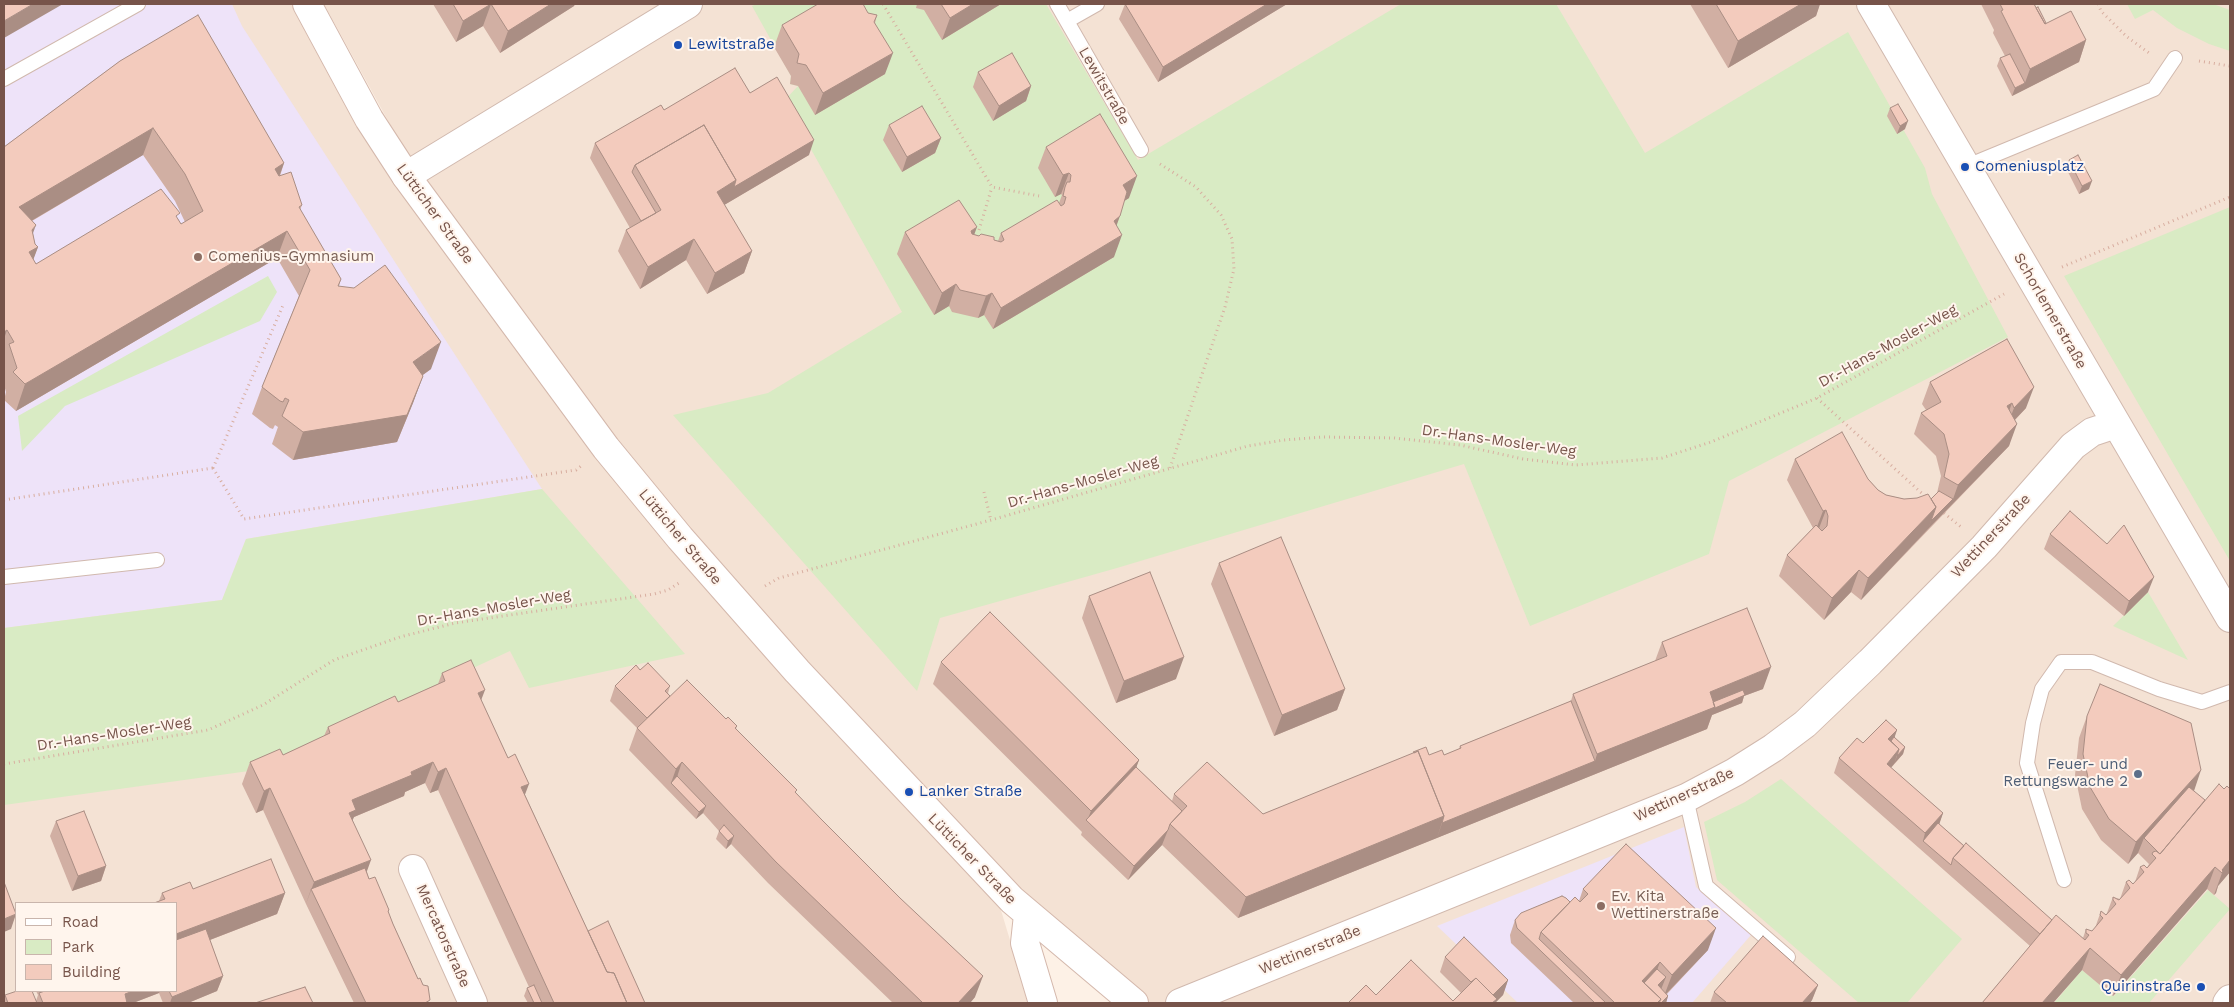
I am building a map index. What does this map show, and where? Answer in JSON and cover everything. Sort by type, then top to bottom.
[{"type":"street","name":"Lütticher Straße","points":[[306,4],[369,119],[406,176],[606,448],[737,604],[896,779],[1028,915],[1134,1003]]},
{"type":"street","name":"Schorlemerstraße","points":[[1871,4],[2230,618]]},
{"type":"street","points":[[406,176],[682,5]]},
{"type":"street","name":"Wettinerstraße","points":[[1180,1003],[1686,798],[1735,772],[1773,748],[1804,724],[1870,662],[1984,547],[2073,446],[2092,432],[2116,424]]},
{"type":"street","name":"Mercatorstraße","points":[[413,869],[473,1003]]},
{"type":"street","points":[[1028,915],[1025,943],[1043,1003]]},
{"type":"street","points":[[2227,1003],[2230,999]]},
{"type":"lane","points":[[4,79],[138,4]]},
{"type":"lane","name":"Lewitstraße","points":[[1057,4],[1141,150]]},
{"type":"lane","points":[[1067,21],[1097,4]]},
{"type":"lane","points":[[1965,167],[2154,89],[2175,58]]},
{"type":"lane","points":[[4,577],[157,560]]},
{"type":"lane","points":[[2064,880],[2027,763],[2033,723],[2042,689],[2061,662],[2092,662],[2160,689],[2202,702],[2230,692]]},
{"type":"lane","points":[[1686,798],[1706,886],[1788,957]]},
{"type":"path","points":[[883,4],[992,187],[979,230]]},
{"type":"path","points":[[1141,150],[1196,187],[1221,215],[1232,239],[1234,269],[1225,307],[1169,468]]},
{"type":"path","points":[[992,187],[1039,196]]},
{"type":"path","name":"Dr.-Hans-Mosler-Weg","points":[[737,604],[778,578],[991,520],[1248,446],[1323,437],[1394,438],[1460,445],[1523,459],[1576,465],[1662,458],[1711,442],[1817,398],[2032,280],[2230,197]]},
{"type":"path","points":[[213,468],[284,303]]},
{"type":"path","points":[[1817,398],[1933,503]]},
{"type":"path","points":[[213,468],[244,519],[576,470],[606,448]]},
{"type":"path","points":[[4,500],[213,468]]},
{"type":"path","points":[[984,492],[991,520]]},
{"type":"path","name":"Dr.-Hans-Mosler-Weg","points":[[4,764],[208,730],[263,705],[334,660],[360,650],[454,623],[654,594],[668,590],[703,564]]},
{"type":"shaded area","points":[[4,4],[301,4],[395,176],[717,602],[1000,907],[1029,1003],[4,1003]]},
{"type":"shaded area","name":"Comenius-Gymnasium","points":[[4,4],[232,4],[242,26],[542,489],[246,539],[222,600],[4,628]]},
{"type":"shaded area","points":[[324,4],[2230,4],[2230,1003],[1142,1003],[1055,926],[746,602],[620,455],[415,170]]},
{"type":"shaded area","name":"Ev. Kita Wettinerstraße","points":[[1684,827],[1696,887],[1751,935],[1692,1003],[1518,1003],[1437,926]]},
{"type":"green space","points":[[757,4],[1046,4],[1138,160],[1401,4],[1556,4],[1645,153],[1848,32],[1925,168],[1932,194],[2008,337],[1729,481],[1709,554],[1530,626],[1464,464],[1117,568],[940,618],[917,691],[673,415],[768,393],[902,312],[784,101],[798,86],[790,84],[791,76],[752,6]]},
{"type":"green space","points":[[2127,4],[2213,4],[2230,10],[2230,51],[2209,44],[2177,28],[2153,10],[2135,19]]},
{"type":"green space","points":[[2230,207],[2230,561],[2064,276]]},
{"type":"green space","points":[[268,276],[277,292],[260,321],[65,406],[22,451],[18,416]]},
{"type":"green space","points":[[542,489],[685,654],[529,688],[510,651],[249,771],[4,805],[4,628],[222,600],[246,539]]},
{"type":"green space","points":[[2148,592],[2188,660],[2113,626]]},
{"type":"green space","points":[[1781,779],[1962,939],[1907,1003],[1859,1003],[1717,880],[1704,822],[1745,802]]},
{"type":"green space","points":[[2208,890],[2230,909],[2149,1003],[2054,1003],[2082,970],[2114,996]]},
{"type":"building","points":[[4,4],[33,4],[4,21]]},
{"type":"building","points":[[453,4],[491,4],[463,21]]},
{"type":"building","points":[[491,4],[551,4],[508,31]]},
{"type":"building","points":[[818,4],[863,4],[868,13],[877,15],[874,22],[893,53],[823,93],[806,65],[797,63],[799,54],[782,25]]},
{"type":"building","points":[[941,4],[973,4],[950,18]]},
{"type":"building","points":[[1125,4],[1267,4],[1163,67]]},
{"type":"building","points":[[1716,4],[1801,4],[1738,41]]},
{"type":"building","points":[[2000,4],[2034,4],[2045,24],[2071,11],[2086,40],[2030,69],[2001,11],[2003,10]]},
{"type":"building","points":[[2038,7],[2046,23],[2045,24],[2036,8]]},
{"type":"building","points":[[198,15],[284,163],[275,169],[279,176],[291,172],[302,205],[299,207],[341,279],[338,286],[354,288],[385,265],[441,342],[413,362],[423,376],[407,415],[303,432],[282,416],[289,400],[285,398],[283,402],[280,401],[262,387],[310,270],[287,231],[25,384],[13,372],[17,368],[9,344],[14,342],[7,330],[4,332],[4,147],[120,61]],"holes":[[[153,128],[185,174],[203,211],[181,224],[176,216],[180,213],[161,189],[36,264],[29,252],[38,247],[35,244],[32,230],[36,225],[19,207]]]},
{"type":"building","points":[[1012,53],[1031,86],[999,106],[978,72]]},
{"type":"building","points":[[2010,54],[2025,83],[2015,88],[2000,58]]},
{"type":"building","points":[[735,68],[750,93],[777,77],[814,140],[734,187],[736,180],[704,125],[635,165],[632,172],[656,213],[641,221],[595,143],[661,105],[664,110]]},
{"type":"building","points":[[1898,104],[1908,121],[1900,126],[1890,108]]},
{"type":"building","points":[[922,106],[941,138],[907,157],[889,125]]},
{"type":"building","points":[[1100,114],[1137,176],[1123,185],[1127,192],[1120,216],[1114,221],[1122,235],[1001,308],[992,293],[986,296],[960,290],[956,284],[942,293],[905,232],[959,200],[977,227],[971,231],[972,234],[994,237],[994,240],[1001,242],[1004,240],[1001,233],[1057,200],[1061,206],[1064,204],[1066,197],[1063,196],[1065,187],[1067,182],[1070,182],[1071,175],[1069,173],[1063,175],[1046,147]]},
{"type":"building","points":[[704,125],[736,180],[717,192],[752,251],[715,273],[694,239],[648,267],[626,230],[661,210],[635,165]]},
{"type":"building","points":[[2078,155],[2092,181],[2082,186],[2069,160]]},
{"type":"building","points":[[2007,339],[2034,387],[2014,408],[2012,403],[2007,406],[2017,424],[1958,485],[1944,477],[1949,454],[1944,434],[1921,413],[1941,402],[1930,382]]},
{"type":"building","points":[[1842,432],[1868,479],[1878,490],[1886,495],[1904,499],[1917,498],[1928,494],[1936,507],[1868,578],[1859,570],[1832,598],[1787,555],[1816,525],[1822,531],[1827,526],[1828,516],[1826,510],[1823,511],[1795,459]]},
{"type":"building","points":[[1939,491],[1953,499],[1931,521],[1936,507],[1931,499]]},
{"type":"building","points":[[2070,511],[2107,544],[2124,525],[2154,577],[2129,601],[2050,534]]},
{"type":"building","points":[[1281,537],[1345,689],[1282,715],[1219,563]]},
{"type":"building","points":[[1150,572],[1184,657],[1124,681],[1089,596]]},
{"type":"building","points":[[1747,608],[1771,667],[1710,692],[1715,707],[1597,754],[1573,694],[1667,656],[1662,642]]},
{"type":"building","points":[[990,612],[1139,760],[1091,811],[941,662]]},
{"type":"building","points":[[471,660],[485,690],[478,693],[508,758],[515,754],[529,784],[521,787],[607,972],[614,973],[627,1003],[554,1003],[446,768],[438,772],[433,762],[411,772],[412,775],[352,800],[356,810],[349,813],[371,860],[314,882],[270,788],[264,791],[250,762],[280,749],[283,755],[330,733],[328,727],[395,696],[398,702],[445,681],[442,673]]},
{"type":"building","points":[[648,663],[670,686],[665,691],[670,696],[647,718],[615,686],[636,665],[640,670]]},
{"type":"building","points":[[687,680],[726,719],[728,717],[737,726],[735,728],[797,790],[795,792],[900,898],[983,976],[958,1003],[923,1003],[776,862],[682,762],[676,769],[637,728]]},
{"type":"building","points":[[2100,684],[2191,723],[2201,770],[2136,842],[2109,819],[2090,787],[2083,754],[2087,716]]},
{"type":"building","points":[[1743,690],[1745,695],[1715,708],[1713,702]]},
{"type":"building","points":[[1571,701],[1595,761],[1442,823],[1444,816],[1418,751],[1413,752],[1426,747],[1429,755],[1442,750],[1444,755],[1461,748],[1460,746]]},
{"type":"building","points":[[1886,720],[1897,730],[1888,739],[1899,749],[1887,764],[1943,813],[1925,833],[1839,758],[1857,738],[1863,743]]},
{"type":"building","points":[[1894,737],[1905,747],[1897,756],[1899,749],[1891,741]]},
{"type":"building","points":[[1418,751],[1444,816],[1246,897],[1170,824],[1187,806],[1174,794],[1207,762],[1263,814]]},
{"type":"building","points":[[1136,767],[1182,811],[1170,824],[1168,830],[1134,866],[1086,820]]},
{"type":"building","points":[[677,776],[706,806],[699,812],[671,783]]},
{"type":"building","points":[[2219,784],[2224,789],[2227,786],[2230,789],[2230,860],[2222,870],[2222,873],[2215,867],[2121,975],[2090,948],[2042,1003],[1982,1003],[2056,915],[2085,940],[2089,935],[2086,933],[2086,929],[2092,931],[2103,918],[2100,915],[2101,911],[2106,915],[2116,904],[2113,897],[2119,900],[2130,888],[2126,882],[2129,880],[2133,884],[2144,872],[2140,867],[2144,865],[2147,868],[2156,858],[2152,854],[2153,852],[2156,851],[2160,854]]},
{"type":"building","points":[[2189,787],[2205,800],[2160,854],[2144,838]]},
{"type":"building","points":[[84,811],[106,866],[78,876],[56,821]]},
{"type":"building","points":[[1938,823],[1964,846],[1953,858],[1951,865],[1923,841]]},
{"type":"building","points":[[724,825],[734,836],[728,841],[719,831]]},
{"type":"building","points":[[1966,843],[2052,920],[2040,934],[1953,858]]},
{"type":"building","points":[[1626,844],[1716,928],[1672,975],[1660,962],[1642,981],[1661,999],[1657,1003],[1615,1003],[1541,932],[1575,897],[1580,902],[1588,894],[1583,889]]},
{"type":"building","points":[[271,859],[285,893],[178,933],[178,902],[157,902],[165,899],[162,893],[190,882],[193,889]]},
{"type":"building","points":[[365,868],[369,879],[375,877],[393,924],[418,979],[420,978],[423,985],[428,986],[430,1000],[425,1003],[366,1003],[311,889]]},
{"type":"building","points":[[4,882],[15,914],[4,919]]},
{"type":"building","points":[[1562,896],[1570,902],[1541,932],[1539,939],[1606,1003],[1595,1003],[1517,928],[1515,920],[1521,913]]},
{"type":"building","points":[[608,921],[645,1003],[627,1003],[614,973],[607,972],[588,931]]},
{"type":"building","points":[[206,929],[223,976],[172,997],[170,992],[178,992],[178,939]]},
{"type":"building","points":[[1763,936],[1818,985],[1802,1003],[1727,1003],[1714,992]]},
{"type":"building","points":[[1464,937],[1508,980],[1493,995],[1476,978],[1471,982],[1445,957]]},
{"type":"building","points":[[1411,960],[1453,1001],[1476,978],[1497,999],[1492,1003],[1348,1003],[1366,985],[1376,995]]},
{"type":"building","points":[[1657,969],[1666,977],[1658,985],[1668,996],[1661,1003],[1659,1003],[1661,999],[1644,983]]},
{"type":"building","points":[[534,985],[542,1003],[534,1003],[527,988]]},
{"type":"building","points":[[305,987],[313,1003],[255,1003]]},
{"type":"building","points":[[15,992],[32,992],[37,1003],[8,1003],[5,995]]},
{"type":"building","points":[[130,992],[125,994],[127,1003],[43,1003],[39,993]]},
{"type":"place","name":"Lewitstraße","points":[[678,45]]},
{"type":"place","name":"Comeniusplatz","points":[[1965,167]]},
{"type":"place","name":"Comenius-Gymnasium","points":[[198,257]]},
{"type":"place","name":"Feuer- und Rettungswache 2","points":[[2138,774]]},
{"type":"place","name":"Lanker Straße","points":[[909,792]]},
{"type":"place","name":"Ev. Kita Wettinerstraße","points":[[1601,906]]},
{"type":"place","name":"Quirinstraße","points":[[2201,987]]}]
